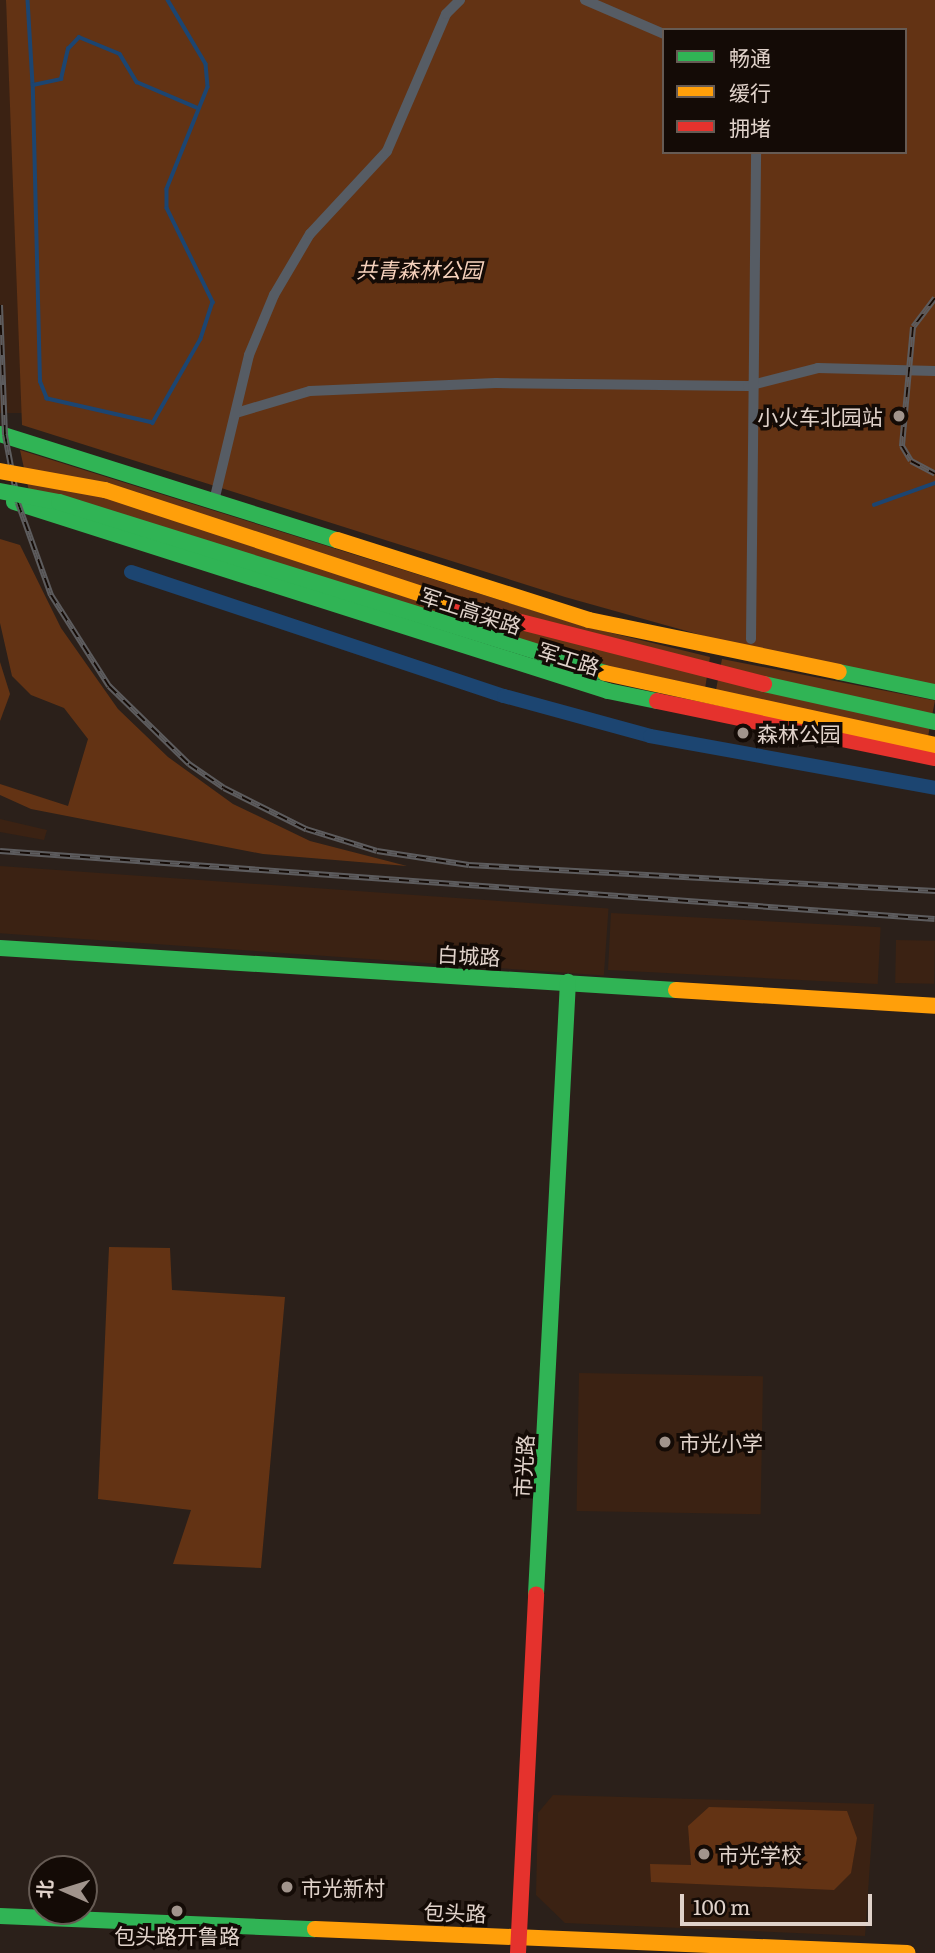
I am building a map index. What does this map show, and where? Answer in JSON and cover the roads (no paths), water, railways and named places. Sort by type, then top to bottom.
[{"type":"main road","name":"军工路","points":[[0,434],[589,620],[935,692]]},
{"type":"main road","points":[[0,458],[76,482]]},
{"type":"main road","name":"军工高架路","points":[[0,471],[76,482],[427,597],[636,656],[935,722]]},
{"type":"main road","name":"军工高架路","points":[[0,492],[59,502],[633,682],[935,745]]},
{"type":"main road","name":"军工路","points":[[0,499],[608,691],[935,758]]},
{"type":"main road","name":"白城路","points":[[0,948],[935,1006]]},
{"type":"main road","name":"市光路","points":[[517,1953],[568,982]]},
{"type":"main road","name":"包头路","points":[[0,1916],[908,1953]]},
{"type":"street","points":[[214,500],[249,355],[274,295],[310,234],[387,151],[446,14],[460,0]]},
{"type":"street","points":[[584,0],[662,33]]},
{"type":"street","points":[[751,639],[757,385],[755,154]]},
{"type":"street","points":[[236,413],[310,391],[496,383],[757,385],[818,368],[935,371]]},
{"type":"waterway","points":[[28,0],[33,85]]},
{"type":"waterway","points":[[168,0],[206,64],[208,87],[167,189],[167,208],[213,302],[201,339],[153,423],[47,399],[40,382],[33,85],[61,79],[68,49],[79,37],[120,54],[137,82],[198,108]]},
{"type":"waterway","points":[[874,505],[935,483]]},
{"type":"waterway","points":[[131,572],[504,696],[650,736],[935,788]]},
{"type":"railway","points":[[935,298],[913,327],[902,446],[911,461],[935,474]]},
{"type":"railway","points":[[0,305],[5,435],[18,503],[51,595],[109,686],[189,764],[224,788],[306,829],[377,851],[469,865],[935,891]]},
{"type":"railway","points":[[0,851],[935,919]]},
{"type":"place","name":"小火车北园站","points":[[899,416]]},
{"type":"place","name":"森林公园","points":[[743,733]]},
{"type":"place","name":"市光小学","points":[[665,1442]]},
{"type":"place","name":"市光学校","points":[[704,1854]]},
{"type":"place","name":"市光新村","points":[[287,1887]]},
{"type":"place","name":"包头路开鲁路","points":[[177,1911]]},
{"type":"park label","name":"共青森林公园","points":[[419,269]]}]
